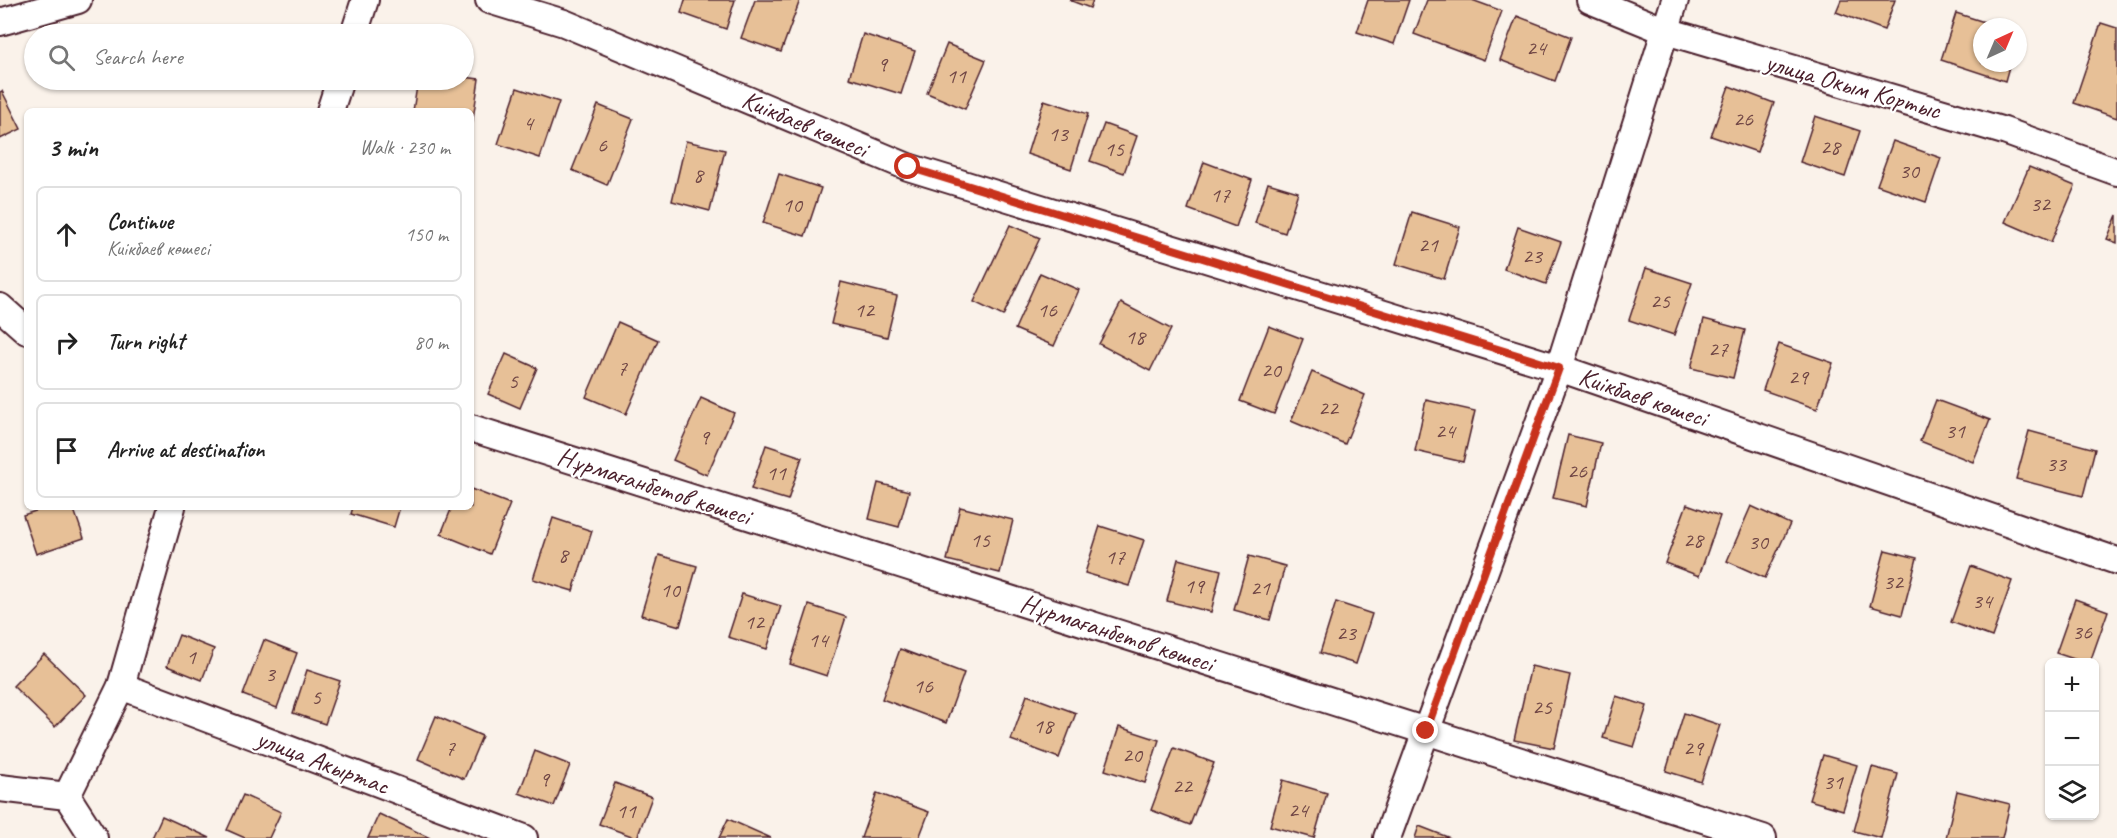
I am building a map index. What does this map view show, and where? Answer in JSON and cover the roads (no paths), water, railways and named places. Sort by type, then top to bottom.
[{"type":"street","points":[[0,22],[78,0]]},
{"type":"street","points":[[357,24],[365,0]]},
{"type":"street","name":"Киікбаев көшесі","points":[[489,0],[564,23],[908,167],[1559,368],[2117,561]]},
{"type":"street","name":"улица Окым Кортыс","points":[[1590,0],[1666,31],[2004,130],[2117,172]]},
{"type":"street","points":[[1388,838],[1559,368],[1675,0]]},
{"type":"street","points":[[331,108],[337,90]]},
{"type":"street","points":[[0,307],[24,328]]},
{"type":"street","name":"Нұрмағанбетов көшесі","points":[[474,429],[1763,838]]},
{"type":"street","points":[[67,796],[121,686],[171,510]]},
{"type":"street","name":"улица Акыртас","points":[[121,686],[525,838]]},
{"type":"street","points":[[0,788],[67,796]]},
{"type":"street","points":[[67,796],[94,838]]}]
